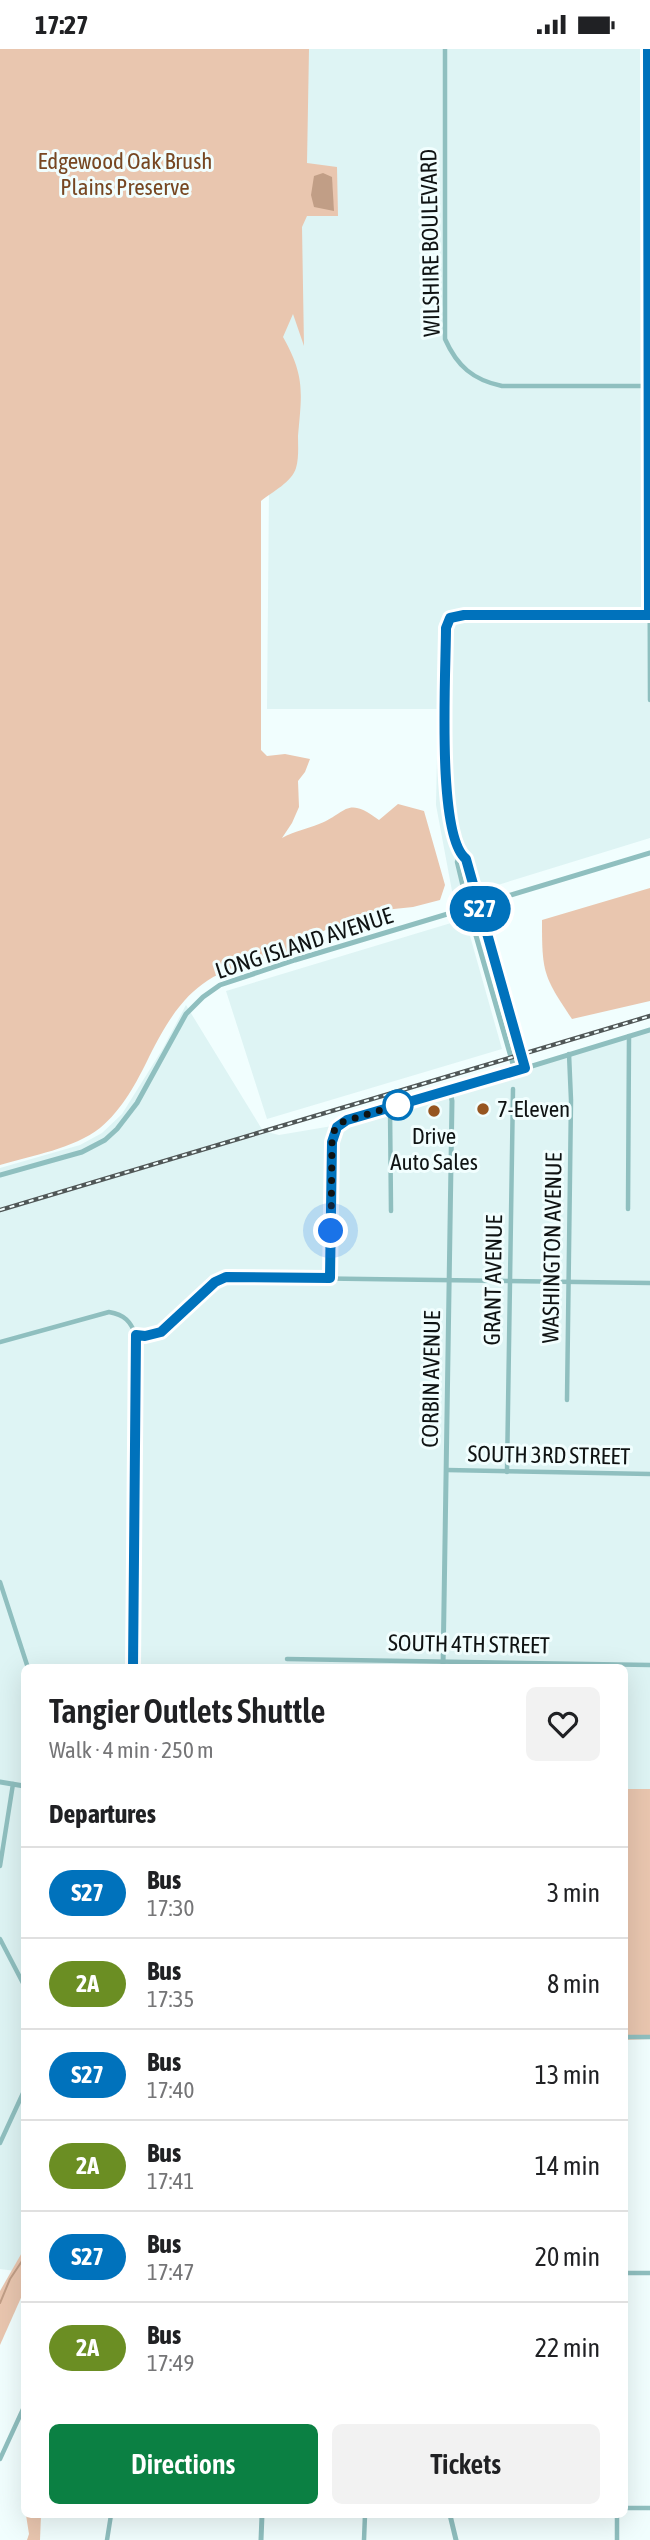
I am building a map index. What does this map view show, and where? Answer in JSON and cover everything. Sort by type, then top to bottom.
[{"type":"street","name":"WILSHIRE BOULEVARD","points":[[445,49],[445,339],[451,353],[459,365],[470,374],[488,383],[502,386],[648,386]]},
{"type":"street","points":[[648,49],[650,699]]},
{"type":"street","points":[[525,1068],[466,859],[460,855],[449,823],[446,790],[446,628],[450,618],[464,615],[649,615]]},
{"type":"street","name":"LONG ISLAND AVENUE","points":[[0,1175],[82,1151],[105,1140],[137,1103],[186,1014],[220,985],[650,853]]},
{"type":"street","points":[[460,855],[457,862],[468,908],[515,1071]]},
{"type":"street","points":[[330,1278],[332,1139],[338,1125],[650,1030]]},
{"type":"street","points":[[628,1209],[629,1036]]},
{"type":"street","name":"WASHINGTON AVENUE","points":[[567,1400],[571,1100],[569,1054]]},
{"type":"street","name":"GRANT AVENUE","points":[[507,1472],[513,1089]]},
{"type":"street","name":"CORBIN AVENUE","points":[[444,1664],[450,1091]]},
{"type":"street","points":[[390,1108],[391,1211]]},
{"type":"street","points":[[136,1335],[161,1332],[215,1282],[226,1277],[650,1283]]},
{"type":"street","points":[[0,1342],[109,1312],[121,1314],[130,1322],[136,1335],[133,1664]]},
{"type":"street","name":"SOUTH 3RD STREET","points":[[447,1470],[650,1474]]},
{"type":"street","points":[[0,1582],[28,1664]]},
{"type":"street","name":"SOUTH 4TH STREET","points":[[287,1659],[444,1664]]},
{"type":"street","name":"SOUTH 4TH STREET","points":[[628,1665],[650,1665]]},
{"type":"street","points":[[0,1782],[21,1785]]},
{"type":"street","points":[[0,1866],[13,1784]]},
{"type":"street","points":[[0,1939],[21,1979]]},
{"type":"street","points":[[628,2037],[650,2037]]},
{"type":"street","points":[[0,2143],[21,2098]]},
{"type":"street","points":[[628,2273],[650,2273]]},
{"type":"street","points":[[0,2459],[21,2419]]},
{"type":"street","points":[[628,2508],[650,2508]]},
{"type":"street","points":[[107,2540],[111,2518]]},
{"type":"street","points":[[261,2540],[262,2518]]},
{"type":"street","points":[[364,2540],[365,2518]]},
{"type":"street","points":[[451,2518],[456,2540]]},
{"type":"street","points":[[617,2518],[617,2540]]},
{"type":"shaded area","points":[[273,49],[650,49],[650,838],[459,897],[502,1049],[267,1119],[226,991],[461,920],[452,891],[436,805],[438,709],[267,709]]},
{"type":"shaded area","points":[[323,173],[332,177],[334,211],[314,207],[311,195],[314,176]]},
{"type":"shaded area","points":[[186,1005],[263,1131],[279,1135],[338,1125],[650,1030],[650,1790],[628,1790],[628,1664],[21,1664],[21,2272],[0,2269],[0,1168],[80,1145],[102,1133],[122,1114]]},
{"type":"green space","name":"Edgewood Oak Brush Plains Preserve","points":[[0,49],[309,49],[307,163],[337,167],[338,216],[307,216],[302,227],[304,346],[293,314],[283,337],[295,363],[300,385],[298,456],[296,468],[290,478],[261,501],[261,750],[267,756],[285,754],[310,759],[298,781],[299,807],[282,838],[353,807],[379,820],[398,804],[424,811],[445,885],[440,900],[413,907],[365,912],[306,939],[302,948],[227,970],[209,980],[178,1008],[128,1095],[100,1128],[65,1146],[0,1165]]},
{"type":"green space","points":[[650,888],[650,1001],[572,1019],[546,973],[542,920]]},
{"type":"green space","points":[[628,1789],[650,1789],[650,2039],[628,2040]]},
{"type":"green space","points":[[21,2254],[21,2298],[0,2345],[0,2291]]},
{"type":"green space","points":[[26,2518],[41,2518],[40,2540],[27,2540],[29,2534]]},
{"type":"waterway","points":[[0,2303],[10,2279],[21,2262]]},
{"type":"railway","points":[[0,1210],[650,1016]]},
{"type":"bus line","name":"S27","points":[[133,1664],[136,1335],[161,1332],[215,1282],[226,1277],[330,1278],[332,1142],[337,1127],[347,1120],[525,1068],[466,859],[460,855],[449,823],[446,790],[446,628],[450,618],[464,615],[649,615],[648,49]]},
{"type":"place","name":"7-Eleven","points":[[483,1109]]},
{"type":"place","name":"Drive Auto Sales","points":[[434,1111]]},
{"type":"route","points":[[331,1231],[332,1136],[335,1129],[344,1121],[404,1103],[398,1105]]}]
